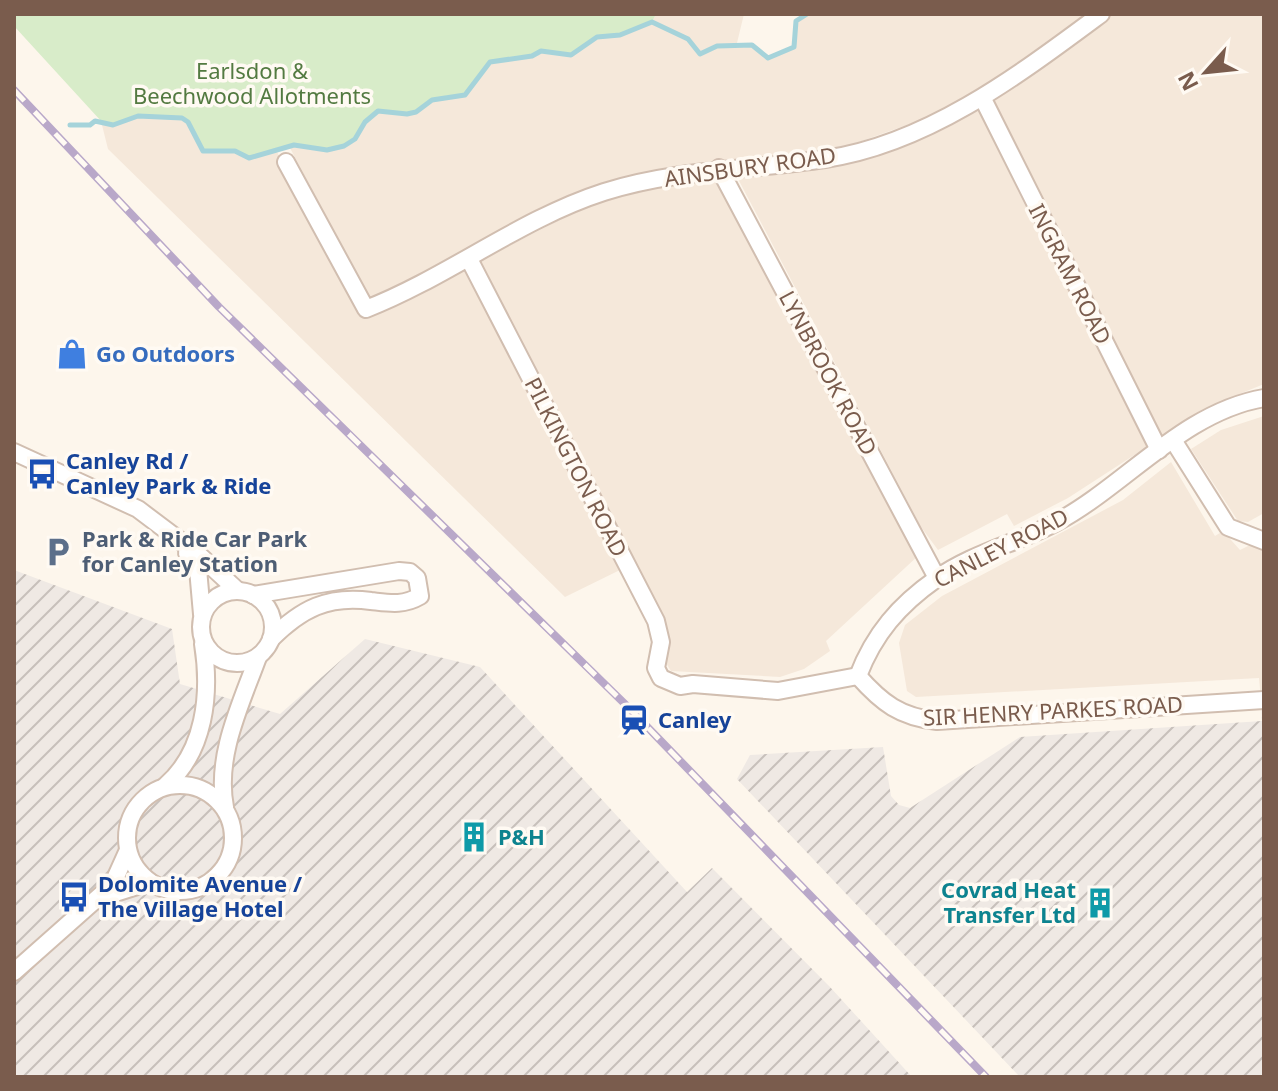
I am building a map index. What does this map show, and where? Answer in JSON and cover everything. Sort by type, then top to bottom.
[{"type":"street","name":"AINSBURY ROAD","points":[[286,162],[366,309],[556,212],[604,193],[719,168],[814,160],[855,152],[983,99],[1034,66],[1101,14]]},
{"type":"street","name":"INGRAM ROAD","points":[[983,99],[1166,445],[1228,527],[1264,541]]},
{"type":"street","name":"LYNBROOK ROAD","points":[[719,168],[937,578]]},
{"type":"street","name":"PILKINGTON ROAD","points":[[469,259],[660,631],[656,668],[661,678],[680,686],[778,691],[858,676]]},
{"type":"street","name":"CANLEY ROAD","points":[[858,676],[880,629],[937,578],[1056,523],[1166,445],[1221,413],[1264,398]]},
{"type":"street","points":[[14,452],[119,499],[178,539],[268,610],[271,639]]},
{"type":"street","points":[[165,786],[187,763],[200,729],[207,686],[198,569],[178,539]]},
{"type":"street","points":[[202,615],[220,595],[340,584],[399,571],[410,572],[417,578],[420,596],[391,605],[333,600],[295,615],[258,657],[223,767],[225,809],[234,842],[228,863],[215,879],[187,891],[168,890],[150,882],[137,870],[128,850],[128,828],[135,809],[148,794],[165,786],[185,784],[203,789],[225,809]]},
{"type":"street","points":[[202,638],[211,653],[227,662],[238,664],[258,657]]},
{"type":"street","name":"SIR HENRY PARKES ROAD","points":[[858,676],[888,708],[912,718],[937,721],[1264,700]]},
{"type":"street","points":[[14,972],[114,881],[128,850]]},
{"type":"street","points":[[84,909],[120,889],[150,882]]},
{"type":"shaded area","points":[[656,14],[744,14],[736,47],[752,45],[768,58],[793,47],[796,21],[807,14],[1264,14],[1264,384],[1210,406],[1068,498],[1014,526],[1007,514],[938,550],[921,527],[737,177],[925,131],[921,120],[856,143],[802,155],[702,163],[636,179],[370,300],[289,146],[355,139],[365,122],[378,111],[394,114],[432,100],[465,95],[490,62],[532,56],[541,51],[571,55],[597,37],[619,35],[652,22]]},
{"type":"shaded area","points":[[138,116],[182,118],[192,128],[203,151],[235,151],[249,158],[276,150],[359,308],[467,267],[622,569],[565,597],[108,149],[101,121],[113,125]]},
{"type":"shaded area","points":[[716,178],[919,555],[826,641],[830,651],[804,669],[780,677],[671,671],[666,663],[667,646],[479,261],[585,207],[666,184]]},
{"type":"shaded area","points":[[1264,416],[1264,513],[1248,522],[1238,521],[1191,449],[1221,430]]},
{"type":"shaded area","points":[[1171,462],[1215,536],[1223,531],[1240,550],[1254,543],[1264,549],[1264,700],[1261,700],[1259,678],[916,697],[907,691],[899,643],[905,625],[942,596],[1123,500]]},
{"type":"shaded area","points":[[14,570],[172,629],[180,684],[280,714],[365,639],[480,667],[687,892],[712,868],[830,987],[912,1077],[14,1077]]},
{"type":"shaded area","points":[[1261,700],[1264,700],[1264,1077],[1020,1077],[737,779],[750,755],[883,747],[891,796],[899,805],[910,808],[1020,737],[1262,721]]},
{"type":"green space","name":"Earlsdon & Beechwood Allotments","points":[[14,14],[656,14],[652,22],[620,35],[597,37],[571,55],[541,51],[532,56],[490,62],[465,95],[432,100],[416,112],[407,114],[378,111],[343,146],[330,149],[292,145],[249,158],[235,151],[203,151],[192,128],[182,118],[138,116],[113,125],[101,121],[14,26]]},
{"type":"waterway","points":[[70,125],[90,125],[95,121],[113,125],[138,116],[182,118],[188,122],[203,151],[235,151],[249,158],[294,145],[327,150],[344,146],[355,139],[365,122],[378,111],[407,114],[416,112],[432,100],[465,95],[490,62],[532,56],[541,51],[571,55],[597,37],[620,35],[652,22],[688,39],[700,54],[717,46],[752,45],[768,58],[794,47],[796,21],[807,14]]},
{"type":"railway","points":[[14,90],[219,307],[628,707],[986,1077]]},
{"type":"place","name":"Go Outdoors","points":[[72,354]]},
{"type":"place","name":"Canley Rd / Canley Park & Ride","points":[[42,474]]},
{"type":"place","name":"Park & Ride Car Park for Canley Station","points":[[58,552]]},
{"type":"place","name":"Canley","points":[[634,720]]},
{"type":"place","name":"P&H","points":[[474,837]]},
{"type":"place","name":"Dolomite Avenue / The Village Hotel","points":[[74,897]]},
{"type":"place","name":"Covrad Heat Transfer Ltd","points":[[1100,903]]}]
